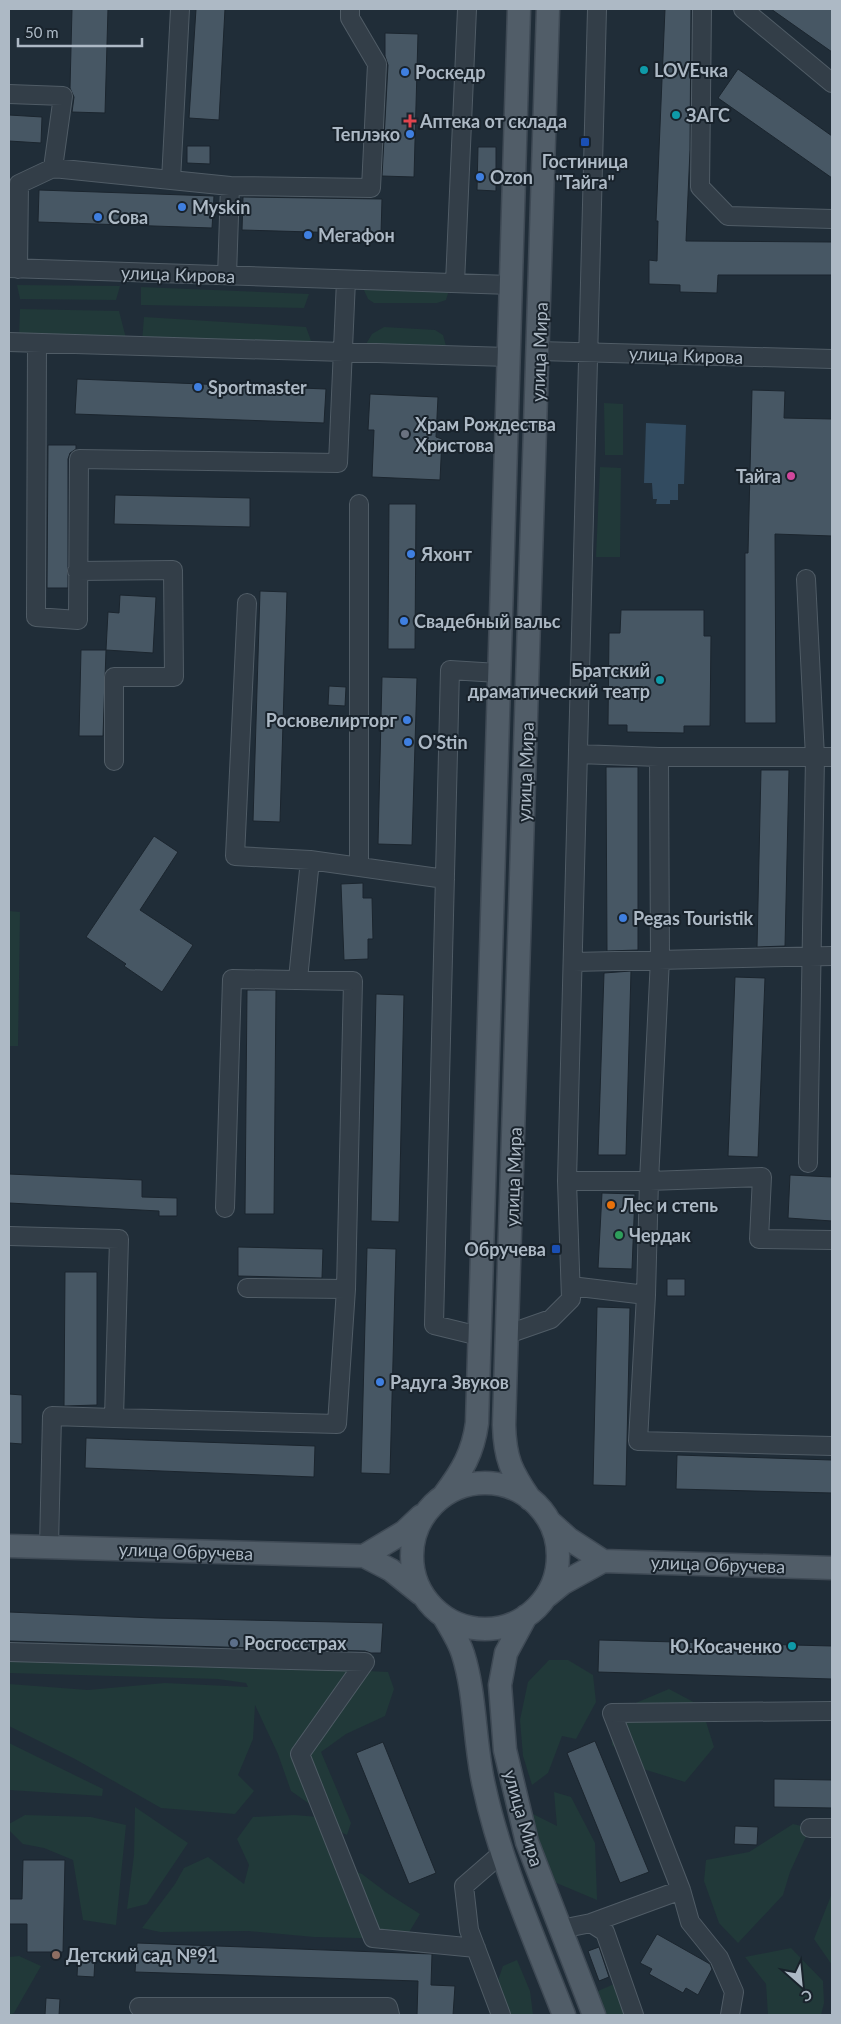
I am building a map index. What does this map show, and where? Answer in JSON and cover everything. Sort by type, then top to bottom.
[{"type":"main road","points":[[519,17],[548,17]]},
{"type":"main road","name":"улица Мира","points":[[436,1503],[467,1461],[474,1444],[477,1423],[498,673],[516,170],[519,17]]},
{"type":"main road","name":"улица Мира","points":[[530,1499],[514,1475],[508,1460],[505,1443],[548,17]]},
{"type":"main road","points":[[505,486],[533,486]]},
{"type":"main road","points":[[364,1556],[404,1532],[436,1503],[468,1485],[494,1484],[507,1486],[530,1499],[548,1520],[569,1539],[603,1561]]},
{"type":"main road","points":[[436,1503],[417,1530],[412,1552],[416,1581],[422,1595],[444,1617],[460,1625],[485,1629],[510,1624],[526,1616],[544,1599],[550,1589],[557,1566],[556,1542],[548,1520]]},
{"type":"main road","name":"улица Обручева","points":[[9,1546],[364,1556],[390,1570],[422,1595]]},
{"type":"main road","name":"улица Обручева","points":[[544,1599],[563,1582],[603,1561],[832,1568]]},
{"type":"main road","name":"улица Мира","points":[[526,1616],[506,1653],[502,1670],[500,1685],[502,1726],[512,1781],[527,1842],[594,2015]]},
{"type":"main road","name":"улица Мира","points":[[444,1617],[459,1645],[468,1672],[479,1762],[502,1853],[564,2015]]},
{"type":"street","points":[[171,180],[180,9]]},
{"type":"street","points":[[13,268],[19,184],[54,168],[230,186],[371,188],[377,64],[350,18],[350,9]]},
{"type":"street","points":[[455,283],[467,9]]},
{"type":"street","points":[[508,1334],[552,1319],[572,1299],[567,1181],[597,9]]},
{"type":"street","points":[[702,9],[700,187],[728,216],[832,219]]},
{"type":"street","points":[[743,9],[832,83]]},
{"type":"street","points":[[9,94],[63,96],[54,168]]},
{"type":"street","points":[[227,276],[230,186]]},
{"type":"street","name":"улица Кирова","points":[[13,268],[511,285]]},
{"type":"street","points":[[36,343],[36,617],[78,620],[79,459],[338,464],[346,280]]},
{"type":"street","points":[[9,342],[508,357]]},
{"type":"street","name":"улица Кирова","points":[[539,351],[832,359]]},
{"type":"street","points":[[359,504],[359,866]]},
{"type":"street","points":[[77,571],[173,570],[174,677],[114,677],[114,761]]},
{"type":"street","points":[[806,579],[824,757],[813,956],[808,1163]]},
{"type":"street","points":[[247,603],[235,856],[310,860],[445,879]]},
{"type":"street","points":[[479,1336],[434,1325],[450,670],[498,673]]},
{"type":"street","points":[[578,754],[659,757],[824,757]]},
{"type":"street","points":[[659,757],[660,959],[638,1441],[832,1446]]},
{"type":"street","points":[[298,979],[310,860]]},
{"type":"street","points":[[573,962],[832,956]]},
{"type":"street","points":[[48,1547],[52,1416],[337,1424],[346,1289],[353,981],[298,979],[232,980],[225,1208]]},
{"type":"street","points":[[567,1181],[649,1181],[762,1177],[759,1239],[832,1240]]},
{"type":"street","points":[[9,1236],[119,1239],[114,1418]]},
{"type":"street","points":[[571,1286],[646,1295]]},
{"type":"street","points":[[247,1288],[346,1289]]},
{"type":"street","points":[[9,1652],[365,1662],[300,1754],[373,1938],[476,1948]]},
{"type":"street","points":[[730,2015],[734,1992],[719,1958],[690,1922],[681,1890],[612,1713],[832,1711]]},
{"type":"street","points":[[810,1828],[832,1828]]},
{"type":"street","points":[[501,2015],[469,1930],[464,1886],[502,1853]]},
{"type":"street","points":[[561,1929],[591,1923],[681,1890]]},
{"type":"street","points":[[591,1923],[605,1932],[634,2015]]},
{"type":"street","points":[[148,2015],[139,2007],[388,2008],[390,2015]]},
{"type":"green space","points":[[17,285],[120,286],[116,300],[20,299]]},
{"type":"green space","points":[[141,287],[309,294],[304,308],[141,305]]},
{"type":"green space","points":[[363,288],[449,290],[446,300],[437,303],[374,303],[368,299]]},
{"type":"green space","points":[[20,309],[119,311],[127,342],[19,337]]},
{"type":"green space","points":[[144,317],[306,327],[313,346],[142,342]]},
{"type":"green space","points":[[384,327],[435,330],[443,335],[446,346],[366,344],[372,334]]},
{"type":"green space","points":[[604,403],[623,404],[623,455],[605,455]]},
{"type":"green space","points":[[600,467],[621,468],[620,557],[596,557]]},
{"type":"green space","points":[[9,911],[20,912],[18,1046],[9,1046]]},
{"type":"green space","points":[[9,1647],[310,1663],[347,1670],[388,1672],[394,1689],[385,1716],[346,1734],[321,1752],[351,1823],[347,1835],[336,1830],[321,1812],[291,1791],[278,1754],[255,1705],[253,1739],[238,1775],[254,1791],[235,1814],[161,1808],[75,1759],[9,1726],[9,1684],[88,1690],[165,1683],[248,1687],[246,1683],[218,1679],[9,1673]]},
{"type":"green space","points":[[549,1660],[568,1660],[593,1675],[596,1702],[576,1739],[562,1736],[548,1773],[532,1785],[523,1756],[520,1720],[528,1682]]},
{"type":"green space","points":[[669,1689],[701,1706],[714,1747],[685,1782],[640,1768],[612,1745],[612,1713]]},
{"type":"green space","points":[[9,1743],[103,1789],[102,1796],[9,1790]]},
{"type":"green space","points":[[554,1792],[571,1797],[595,1843],[597,1900],[547,1879],[529,1812],[557,1826]]},
{"type":"green space","points":[[135,1807],[188,1843],[147,1904],[127,1909],[134,1855]]},
{"type":"green space","points":[[25,1815],[91,1817],[126,1825],[116,1925],[83,1920],[73,1860],[44,1848],[23,1844],[9,1830],[9,1824]]},
{"type":"green space","points":[[294,1815],[319,1817],[335,1864],[362,1874],[420,1914],[405,1939],[314,1937],[248,1931],[160,1932],[142,1928],[175,1884],[184,1868],[208,1857],[244,1884],[249,1865],[237,1839],[253,1817]]},
{"type":"green space","points":[[793,1824],[810,1828],[790,1872],[783,1895],[738,1943],[719,1923],[704,1881],[706,1860],[749,1852]]},
{"type":"green space","points":[[832,1893],[832,1965],[814,1939]]},
{"type":"green space","points":[[791,1948],[823,1981],[824,2003],[821,2015],[768,2015],[766,1984],[745,1957]]},
{"type":"green space","points":[[19,1956],[41,1966],[14,2013],[9,2015],[9,1957]]},
{"type":"green space","points":[[517,1960],[530,1991],[533,2015],[509,2015],[497,1983],[503,1966]]},
{"type":"green space","points":[[614,1984],[624,2015],[601,2015],[596,1999],[598,1991]]},
{"type":"water","points":[[646,423],[686,425],[684,484],[678,484],[678,500],[670,500],[670,504],[656,504],[657,499],[653,499],[652,483],[644,483]]},
{"type":"building","points":[[72,9],[108,9],[105,113],[72,112],[74,97],[70,88]]},
{"type":"building","points":[[196,9],[225,9],[219,120],[189,118]]},
{"type":"building","points":[[665,9],[691,9],[690,150],[686,241],[832,242],[832,275],[718,275],[717,293],[680,292],[680,285],[649,284],[649,260],[657,261],[658,221],[656,221]]},
{"type":"building","points":[[771,9],[832,9],[832,52]]},
{"type":"building","points":[[385,33],[418,34],[414,177],[382,176],[388,65],[385,56]]},
{"type":"building","points":[[738,69],[832,136],[832,178],[718,98]]},
{"type":"building","points":[[9,115],[42,117],[41,143],[9,141]]},
{"type":"building","points":[[187,146],[210,146],[210,164],[187,163]]},
{"type":"building","points":[[478,147],[496,147],[496,191],[477,190]]},
{"type":"building","points":[[39,190],[214,196],[212,228],[38,222]]},
{"type":"building","points":[[243,197],[382,199],[381,234],[242,230]]},
{"type":"building","points":[[77,379],[326,389],[324,423],[75,414]]},
{"type":"building","name":"Тайга","points":[[752,390],[785,391],[784,418],[832,419],[832,536],[775,534],[776,723],[745,723],[745,553],[748,553]]},
{"type":"building","name":"Храм Рождества Христова","points":[[370,394],[438,397],[436,437],[442,439],[440,480],[372,477],[374,430],[368,430]]},
{"type":"building","points":[[48,445],[76,445],[76,449],[70,453],[68,459],[68,588],[47,588]]},
{"type":"building","points":[[115,495],[250,498],[250,527],[114,524]]},
{"type":"building","points":[[389,504],[416,504],[415,649],[388,649]]},
{"type":"building","points":[[260,591],[287,592],[280,822],[253,821]]},
{"type":"building","points":[[120,595],[156,597],[153,653],[106,650],[108,612],[119,613]]},
{"type":"building","name":"Братский драматический театр","points":[[621,610],[704,610],[704,636],[711,636],[710,726],[684,726],[684,733],[627,732],[627,725],[608,725],[609,633],[620,633]]},
{"type":"building","points":[[81,650],[106,650],[103,736],[79,736]]},
{"type":"building","points":[[382,677],[417,678],[412,845],[378,844]]},
{"type":"building","points":[[329,686],[346,687],[345,706],[328,705]]},
{"type":"building","points":[[606,767],[638,767],[638,950],[607,951]]},
{"type":"building","points":[[761,770],[789,770],[785,946],[757,947]]},
{"type":"building","points":[[154,836],[178,852],[140,910],[193,945],[162,992],[124,966],[126,964],[86,937]]},
{"type":"building","points":[[363,883],[363,898],[372,898],[373,939],[368,939],[368,959],[344,960],[341,884]]},
{"type":"building","points":[[631,971],[626,1155],[598,1155],[604,973]]},
{"type":"building","points":[[735,977],[765,978],[758,1157],[728,1156]]},
{"type":"building","points":[[247,990],[276,990],[274,1214],[245,1214]]},
{"type":"building","points":[[376,994],[404,995],[399,1222],[371,1221]]},
{"type":"building","points":[[9,1174],[142,1180],[142,1197],[177,1198],[177,1216],[159,1216],[159,1211],[9,1203]]},
{"type":"building","points":[[790,1175],[832,1177],[832,1221],[788,1218]]},
{"type":"building","points":[[602,1193],[635,1194],[632,1269],[598,1268]]},
{"type":"building","points":[[238,1247],[323,1249],[322,1278],[238,1276]]},
{"type":"building","points":[[367,1248],[396,1249],[390,1474],[361,1473]]},
{"type":"building","points":[[65,1272],[97,1272],[97,1405],[64,1406]]},
{"type":"building","points":[[667,1279],[685,1279],[685,1296],[667,1296]]},
{"type":"building","points":[[597,1307],[630,1308],[626,1486],[593,1485]]},
{"type":"building","points":[[9,1394],[22,1395],[22,1444],[9,1443]]},
{"type":"building","points":[[86,1438],[315,1446],[314,1477],[85,1468]]},
{"type":"building","points":[[677,1455],[832,1460],[832,1493],[676,1489]]},
{"type":"building","points":[[9,1612],[154,1618],[383,1623],[381,1653],[9,1641]]},
{"type":"building","points":[[599,1640],[832,1646],[832,1679],[598,1672]]},
{"type":"building","points":[[595,1741],[649,1872],[620,1883],[567,1753]]},
{"type":"building","points":[[383,1742],[436,1873],[409,1884],[356,1753]]},
{"type":"building","points":[[774,1779],[832,1780],[832,1808],[774,1807]]},
{"type":"building","points":[[735,1826],[758,1827],[757,1845],[734,1844]]},
{"type":"building","points":[[23,1860],[65,1860],[63,1952],[27,1952],[27,1924],[9,1924],[9,1899],[22,1899]]},
{"type":"building","points":[[657,1934],[710,1964],[712,1969],[698,1995],[686,1988],[683,1993],[649,1974],[652,1969],[640,1963]]},
{"type":"building","points":[[137,1943],[432,1954],[431,1985],[455,1986],[453,2015],[417,2015],[418,1981],[135,1972]]},
{"type":"building","points":[[599,1947],[609,1977],[599,1981],[588,1951]]},
{"type":"building","points":[[78,1957],[95,1958],[94,1977],[77,1976]]},
{"type":"building","points":[[46,1998],[60,1999],[59,2015],[45,2015]]},
{"type":"place","name":"LOVEчка","points":[[644,70]]},
{"type":"place","name":"Роскедр","points":[[405,72]]},
{"type":"place","name":"ЗАГС","points":[[676,115]]},
{"type":"place","name":"Аптека от склада","points":[[410,121]]},
{"type":"place","name":"Теплэко","points":[[410,134]]},
{"type":"place","name":"Гостиница \"Тайга\"","points":[[585,142]]},
{"type":"place","name":"Ozon","points":[[480,177]]},
{"type":"place","name":"Myskin","points":[[182,207]]},
{"type":"place","name":"Сова","points":[[98,217]]},
{"type":"place","name":"Мегафон","points":[[308,235]]},
{"type":"place","name":"Sportmaster","points":[[198,387]]},
{"type":"place","name":"Храм Рождества Христова","points":[[405,434]]},
{"type":"place","name":"Тайга","points":[[791,476]]},
{"type":"place","name":"Яхонт","points":[[411,554]]},
{"type":"place","name":"Свадебный вальс","points":[[404,621]]},
{"type":"place","name":"Братский драматический театр","points":[[660,680]]},
{"type":"place","name":"Росювелирторг","points":[[407,720]]},
{"type":"place","name":"O'Stin","points":[[408,742]]},
{"type":"place","name":"Pegas Touristik","points":[[623,918]]},
{"type":"place","name":"Лес и степь","points":[[611,1205]]},
{"type":"place","name":"Чердак","points":[[619,1235]]},
{"type":"place","name":"Обручева","points":[[556,1249]]},
{"type":"place","name":"Радуга Звуков","points":[[380,1382]]},
{"type":"place","name":"Росгосстрах","points":[[234,1643]]},
{"type":"place","name":"Ю.Косаченко","points":[[792,1646]]},
{"type":"place","name":"Детский сад №91","points":[[56,1955]]}]
